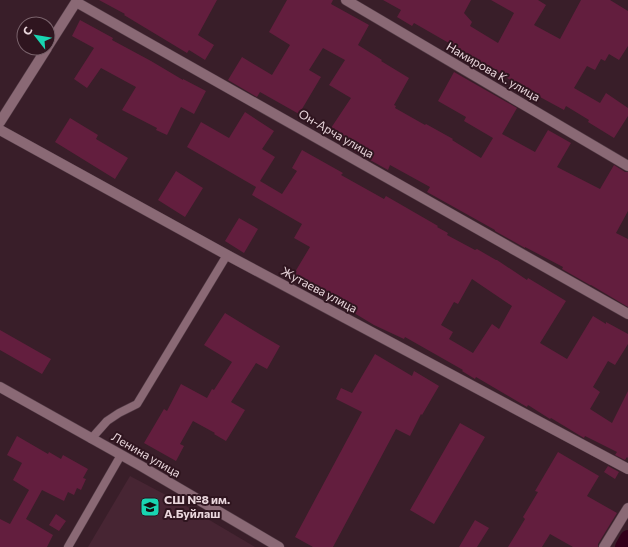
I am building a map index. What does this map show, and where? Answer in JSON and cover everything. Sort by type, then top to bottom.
[{"type":"street","name":"Намирова К. улица","points":[[346,0],[628,166]]},
{"type":"street","name":"Он-Арча улица","points":[[56,33],[74,1],[628,314]]},
{"type":"street","name":"Он-Арча улица","points":[[0,122],[42,56]]},
{"type":"street","name":"Жутаева улица","points":[[0,130],[227,255],[628,469]]},
{"type":"street","name":"Ленина улица","points":[[0,387],[121,455],[279,547]]},
{"type":"street","points":[[604,547],[628,508]]},
{"type":"lane","points":[[91,439],[107,421],[136,404],[227,255]]},
{"type":"lane","points":[[68,547],[121,455]]},
{"type":"shaded area","name":"СШ №8 им. А.Буйлаш","points":[[130,476],[179,502],[255,547],[88,547]]},
{"type":"building","points":[[99,0],[217,0],[198,35],[214,45],[205,60],[189,50],[187,53],[124,15],[125,14]]},
{"type":"building","points":[[287,0],[333,0],[331,4],[369,25],[358,45],[409,78],[394,105],[396,106],[395,108],[453,139],[452,140],[481,158],[493,138],[464,121],[466,117],[438,101],[454,72],[517,108],[502,134],[535,152],[548,130],[571,143],[557,167],[600,189],[614,165],[625,172],[628,172],[628,211],[616,233],[628,239],[628,307],[562,269],[563,267],[525,248],[427,192],[430,187],[390,165],[388,170],[354,151],[356,148],[329,131],[351,98],[329,85],[345,60],[323,48],[309,70],[321,77],[299,114],[260,92],[257,97],[228,80],[242,57],[272,75],[290,45],[269,32]]},
{"type":"building","points":[[383,0],[471,0],[464,13],[472,22],[470,26],[498,43],[514,13],[491,0],[538,0],[546,5],[534,25],[560,39],[581,0],[610,0],[628,11],[628,46],[619,60],[609,54],[605,61],[601,59],[595,70],[587,66],[574,88],[600,103],[606,93],[628,108],[628,116],[614,138],[566,106],[564,110],[527,90],[414,23],[412,26],[397,17],[401,10]]},
{"type":"building","points":[[80,20],[113,38],[112,40],[183,80],[206,91],[194,114],[181,107],[167,135],[156,130],[157,128],[122,110],[136,87],[101,68],[87,88],[74,79],[94,48],[72,36]]},
{"type":"building","points":[[245,112],[274,131],[262,149],[275,157],[260,181],[282,194],[297,171],[292,168],[302,150],[343,173],[341,175],[384,199],[386,196],[438,226],[437,227],[448,233],[447,235],[497,260],[527,280],[528,278],[566,301],[540,343],[567,359],[593,316],[628,334],[628,344],[615,365],[608,361],[593,387],[600,392],[590,409],[612,423],[628,391],[628,458],[627,457],[625,460],[615,455],[617,452],[585,436],[584,438],[528,405],[527,407],[476,377],[475,379],[462,371],[463,370],[405,337],[404,339],[374,325],[316,290],[315,292],[292,277],[310,247],[294,238],[302,224],[252,195],[256,187],[187,147],[201,122],[229,138]],"holes":[[[472,279],[512,306],[499,329],[492,324],[473,353],[449,339],[453,332],[441,325],[454,302],[458,304]]]},
{"type":"building","points":[[70,118],[98,135],[96,139],[128,158],[115,179],[55,142]]},
{"type":"building","points":[[176,171],[203,188],[185,217],[158,200]]},
{"type":"building","points":[[239,218],[258,229],[244,253],[225,241]]},
{"type":"building","points":[[225,313],[280,346],[267,369],[256,363],[231,402],[245,410],[226,441],[193,421],[180,444],[184,446],[176,461],[144,443],[164,409],[167,411],[181,384],[207,398],[232,362],[204,345]]},
{"type":"building","points":[[0,330],[51,359],[42,374],[0,350]]},
{"type":"building","points":[[375,354],[412,376],[414,371],[439,386],[422,415],[421,414],[410,436],[396,429],[333,547],[313,547],[295,537],[362,412],[336,399],[341,388],[352,393]]},
{"type":"building","points":[[460,423],[485,437],[434,524],[410,510]]},
{"type":"building","points":[[17,436],[48,454],[49,452],[61,459],[63,455],[88,469],[83,478],[86,479],[81,490],[77,488],[74,495],[68,492],[64,501],[42,490],[26,519],[53,535],[47,547],[0,547],[0,519],[10,524],[29,490],[13,480],[22,463],[7,455]]},
{"type":"building","points":[[558,452],[599,476],[587,496],[617,513],[598,544],[598,547],[573,547],[550,534],[542,547],[508,547],[525,519],[523,517],[538,492],[535,491]]},
{"type":"building","points":[[608,466],[619,472],[615,479],[604,472]]},
{"type":"building","points":[[56,514],[66,521],[59,531],[49,525]]},
{"type":"building","points":[[475,520],[489,528],[477,547],[459,547]]},
{"type":"waterway","points":[[623,547],[628,538]]},
{"type":"place","name":"СШ №8 им. А.Буйлаш","points":[[150,507]]}]
